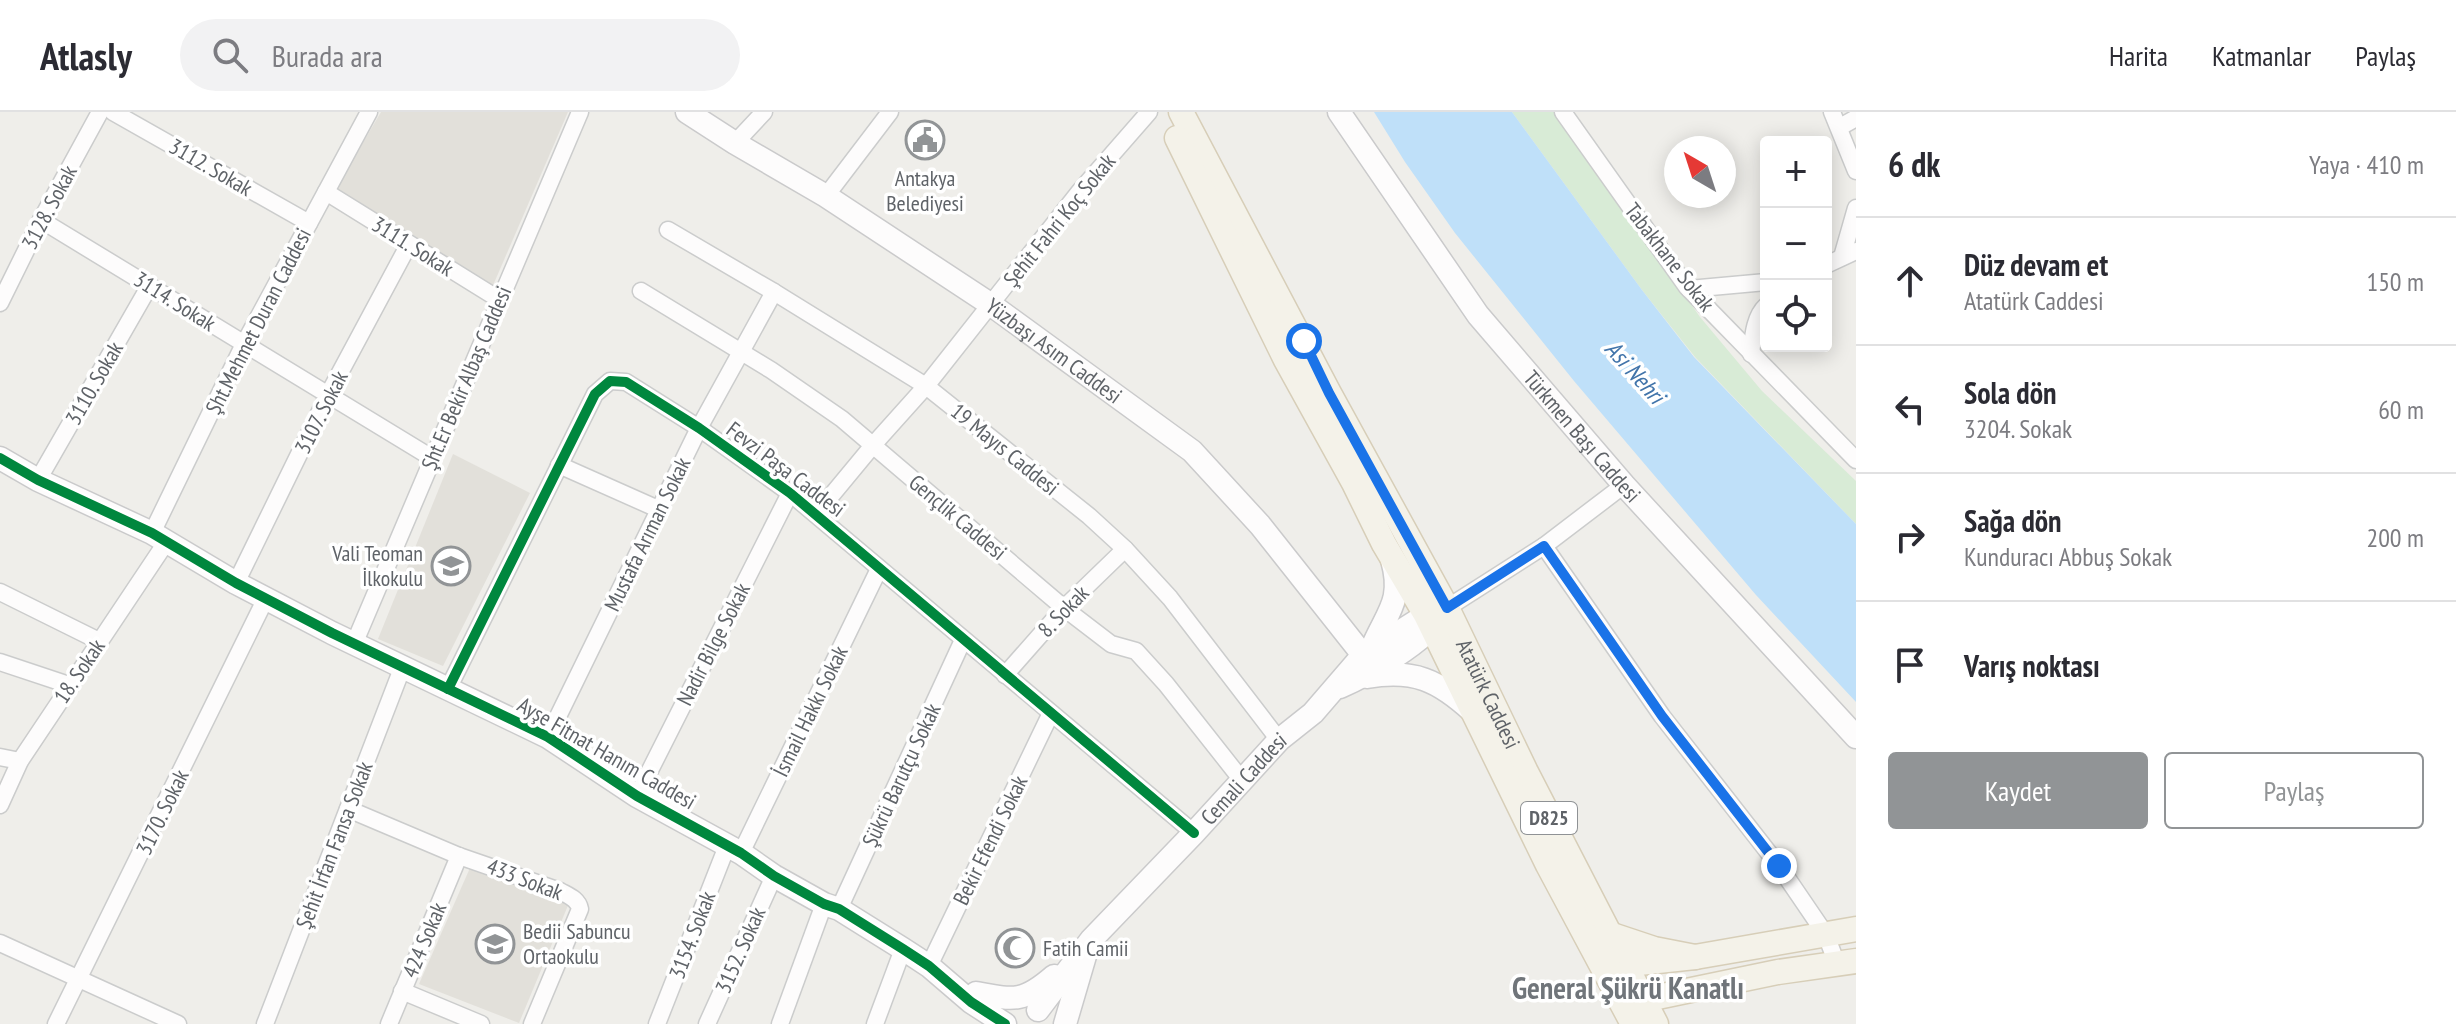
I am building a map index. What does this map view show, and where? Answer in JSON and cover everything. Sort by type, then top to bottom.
[{"type":"main road","name":"Atatürk Caddesi","points":[[1164,112],[1286,360],[1390,555],[1435,618],[1526,772],[1609,934],[1633,1024]]},
{"type":"main road","name":"Atatürk Caddesi","points":[[1181,112],[1329,393],[1435,618],[1474,714],[1548,865],[1622,982]]},
{"type":"main road","points":[[1656,1024],[1643,1000],[1622,982],[1639,963],[1695,957],[1856,929]]},
{"type":"main road","points":[[1609,934],[1654,949],[1695,957]]},
{"type":"main road","points":[[1643,1000],[1778,972],[1846,962]]},
{"type":"street","name":"3128. Sokak","points":[[0,303],[100,112]]},
{"type":"street","name":"3112. Sokak","points":[[113,112],[309,223]]},
{"type":"street","name":"Şht.Mehmet Duran Caddesi","points":[[159,537],[244,344],[369,112]]},
{"type":"street","name":"Şht.Er Bekir Albaş Caddesi","points":[[354,644],[580,112]]},
{"type":"street","name":"Yüzbaşı Asım Caddesi","points":[[687,112],[826,196],[990,304],[1192,451],[1260,525],[1365,661]]},
{"type":"street","points":[[735,143],[764,112]]},
{"type":"street","points":[[826,196],[890,112]]},
{"type":"street","name":"Şehit Fahri Koç Sokak","points":[[816,514],[926,386],[1080,191],[1149,112]]},
{"type":"street","name":"Tabakhane Sokak","points":[[1563,112],[1689,289],[1856,460]]},
{"type":"street","name":"Türkmen Başı Caddesi","points":[[1340,115],[1478,315],[1624,485],[1856,737]]},
{"type":"street","points":[[1856,118],[1836,119],[1856,171]]},
{"type":"street","name":"3111. Sokak","points":[[326,192],[500,300]]},
{"type":"street","points":[[1849,254],[1856,208]]},
{"type":"street","name":"3114. Sokak","points":[[41,220],[432,458]]},
{"type":"street","name":"19 Mayıs Caddesi","points":[[668,230],[926,386],[1089,516],[1125,549],[1170,598],[1279,740]]},
{"type":"street","name":"3107. Sokak","points":[[236,583],[328,395],[409,244]]},
{"type":"street","points":[[1689,289],[1760,283]]},
{"type":"street","name":"3110. Sokak","points":[[38,480],[150,285]]},
{"type":"street","name":"Gençlik Caddesi","points":[[641,291],[771,370],[842,419],[1064,608],[1111,644],[1136,651],[1241,779]]},
{"type":"street","name":"Mustafa Arıman Sokak","points":[[548,737],[699,428],[774,292]]},
{"type":"street","points":[[1751,354],[1760,313]]},
{"type":"street","name":"Fevzi Paşa Caddesi","points":[[448,689],[595,394],[610,381],[626,382],[699,428],[790,493],[1194,833]]},
{"type":"street","name":"Ayşe Fitnat Hanım Caddesi","points":[[0,458],[38,480],[159,537],[236,583],[354,644],[548,737],[637,796],[682,819],[774,876],[903,949],[973,997],[1021,1018],[1054,1014],[1064,1024]]},
{"type":"street","points":[[559,465],[658,509]]},
{"type":"street","points":[[1435,618],[1544,546],[1624,485]]},
{"type":"street","name":"Nadir Bilge Sokak","points":[[637,796],[790,493]]},
{"type":"street","name":"18. Sokak","points":[[0,805],[20,761],[99,641],[159,537]]},
{"type":"street","points":[[1544,546],[1662,716],[1779,866],[1846,962]]},
{"type":"street","name":"8. Sokak","points":[[1005,675],[1064,608],[1125,549]]},
{"type":"street","name":"Cemali Caddesi","points":[[1365,661],[1393,606],[1397,589],[1390,555]]},
{"type":"street","name":"İsmail Hakkı Sokak","points":[[734,850],[879,569]]},
{"type":"street","points":[[0,592],[99,641]]},
{"type":"street","name":"3170. Sokak","points":[[56,1024],[266,598]]},
{"type":"street","name":"Cemali Caddesi","points":[[1021,1018],[1279,740],[1313,713],[1365,661],[1435,618]]},
{"type":"street","name":"Şükrü Barutçu Sokak","points":[[780,1024],[831,907],[963,640]]},
{"type":"street","points":[[1365,661],[1436,683],[1474,714]]},
{"type":"street","points":[[0,662],[69,685]]},
{"type":"street","name":"Şehit İrfan Fansa Sokak","points":[[265,1024],[403,666]]},
{"type":"street","name":"Bekir Efendi Sokak","points":[[936,972],[1051,713]]},
{"type":"street","points":[[0,757],[20,761]]},
{"type":"street","name":"433 Sokak","points":[[348,809],[459,856],[574,898],[580,909],[532,1024]]},
{"type":"street","name":"3154. Sokak","points":[[657,1024],[734,850]]},
{"type":"street","name":"424 Sokak","points":[[389,1024],[459,856]]},
{"type":"street","name":"3152. Sokak","points":[[707,1024],[774,876]]},
{"type":"street","points":[[0,943],[178,1024]]},
{"type":"street","points":[[875,1024],[903,949]]},
{"type":"street","points":[[985,1024],[973,997],[1021,999],[1084,953]]},
{"type":"street","points":[[1080,1024],[1084,953]]},
{"type":"street","name":"Cemali Caddesi","points":[[1064,1024],[1084,953]]},
{"type":"street","points":[[402,991],[481,1024]]},
{"type":"shaded area","points":[[381,112],[568,112],[491,290],[335,190]]},
{"type":"shaded area","name":"Vali Teoman İlkokulu","points":[[453,454],[530,493],[443,666],[378,639]]},
{"type":"shaded area","name":"Bedii Sabuncu Ortaokulu","points":[[473,861],[569,903],[519,1023],[419,984]]},
{"type":"green space","points":[[1512,112],[1557,112],[1700,317],[1762,391],[1856,481],[1856,524],[1695,357]]},
{"type":"water","name":"Asi Nehri","points":[[1374,112],[1512,112],[1694,357],[1856,524],[1856,702],[1756,595],[1574,381],[1455,233]]},
{"type":"cycle path","points":[[448,689],[595,394],[610,381],[626,382],[699,428],[790,493],[1194,833]]},
{"type":"cycle path","points":[[0,458],[38,480],[152,533],[236,583],[332,633],[548,737],[637,796],[741,853],[824,904],[839,909],[903,949],[929,966],[971,1002],[1005,1024]]},
{"type":"place","name":"Antakya Belediyesi","points":[[925,140]]},
{"type":"place","name":"Vali Teoman İlkokulu","points":[[451,566]]},
{"type":"place","name":"Bedii Sabuncu Ortaokulu","points":[[495,944]]},
{"type":"place","name":"Fatih Camii","points":[[1015,948]]},
{"type":"district","name":"General Şükrü Kanatlı","points":[[1628,987]]},
{"type":"route","points":[[1304,341],[1329,393],[1447,608],[1544,546],[1662,716],[1779,866]]}]
